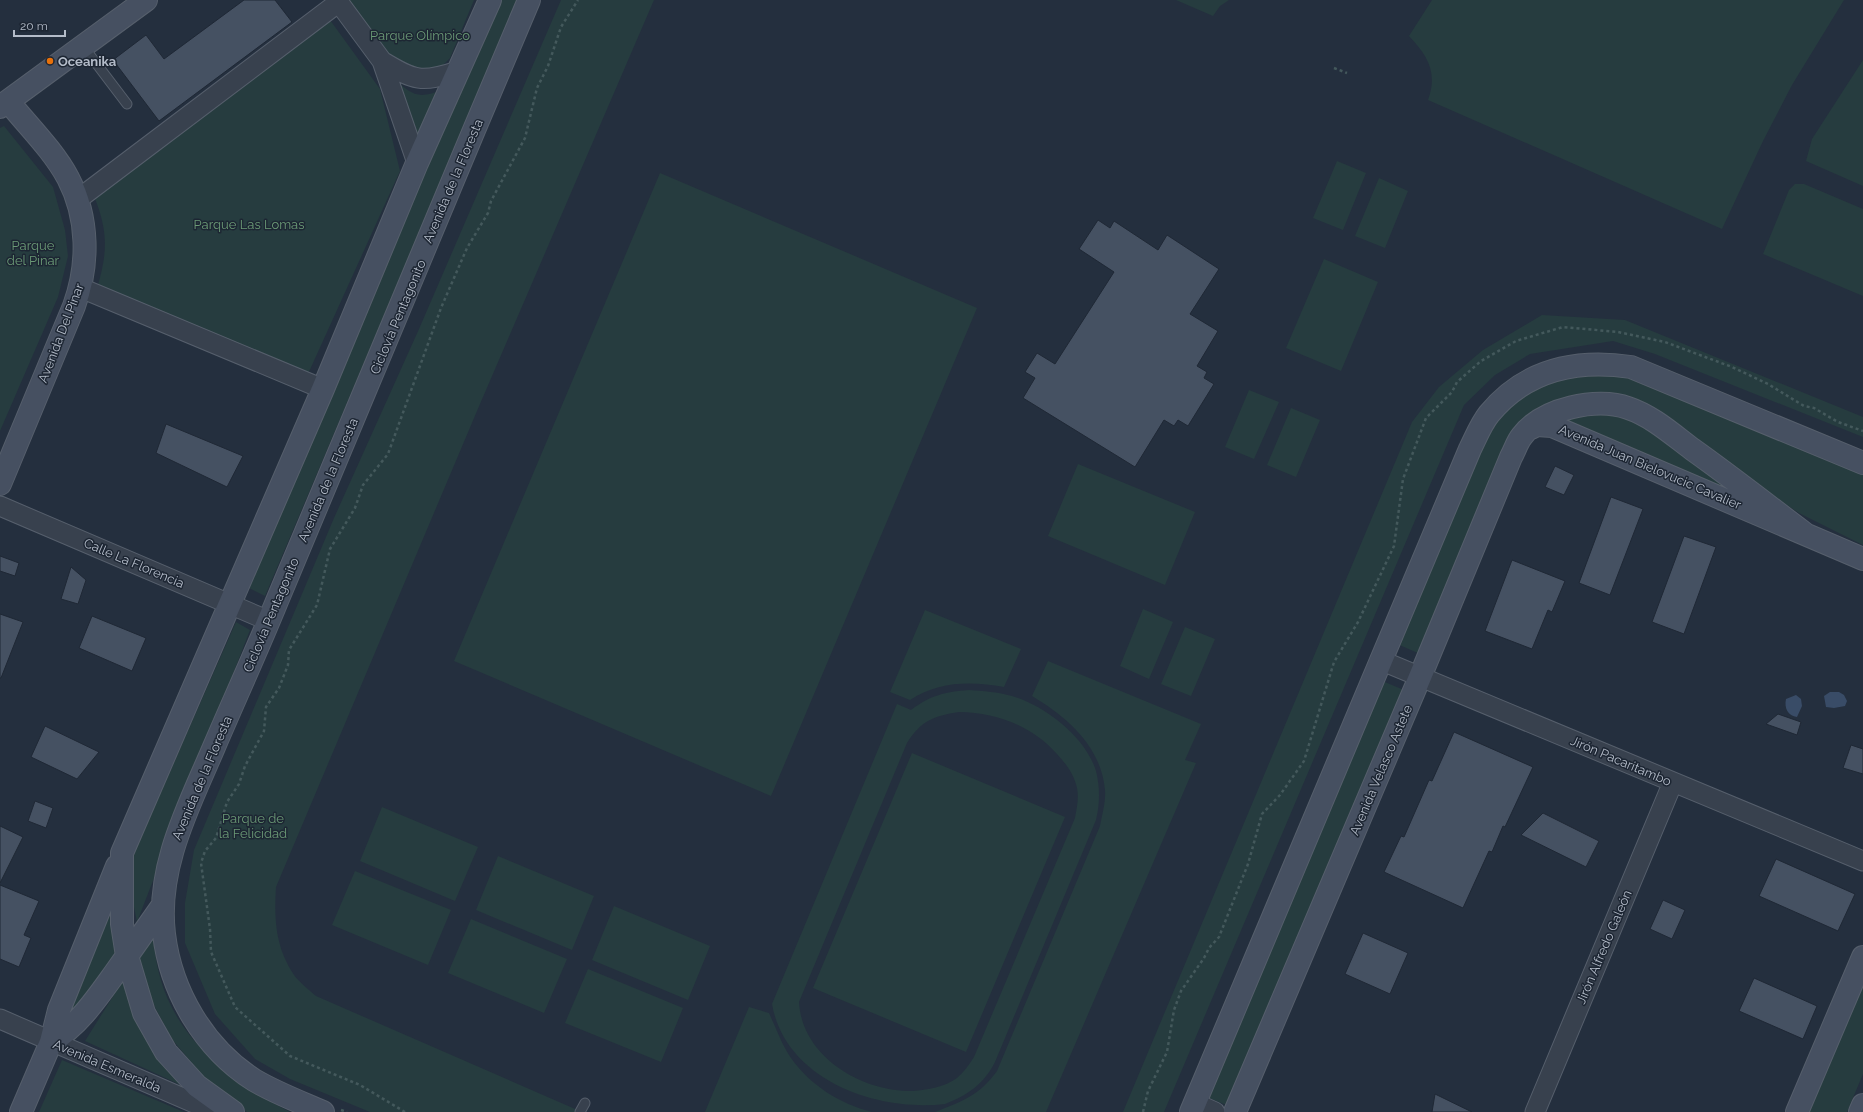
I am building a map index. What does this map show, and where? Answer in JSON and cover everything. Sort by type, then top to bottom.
[{"type":"main road","points":[[4,104],[146,0]]},
{"type":"main road","points":[[21,1112],[51,1042],[59,1010],[122,853],[323,389],[417,163],[490,0]]},
{"type":"main road","name":"Avenida de la Floresta","points":[[51,1042],[65,1033],[76,1023],[127,956],[163,905],[169,861],[175,839],[269,621],[529,0]]},
{"type":"main road","name":"Avenida Del Pinar","points":[[0,484],[81,288],[84,269],[85,243],[77,200],[68,178],[56,161],[4,104]]},
{"type":"main road","points":[[1193,1108],[1380,660],[1470,449],[1489,414],[1512,392],[1528,381],[1550,371],[1573,365],[1610,364],[1631,366],[1863,463]]},
{"type":"main road","name":"Avenida Juan Bielovucic Cavalier","points":[[1528,429],[1548,416],[1575,406],[1599,404],[1628,408],[1645,415],[1671,433],[1804,533]]},
{"type":"main road","name":"Avenida Juan Bielovucic Cavalier","points":[[1528,429],[1537,425],[1552,426],[1863,558]]},
{"type":"main road","name":"Avenida Velasco Astete","points":[[1235,1112],[1420,677],[1511,457],[1521,436],[1528,429]]},
{"type":"main road","points":[[122,853],[122,924],[127,956],[144,1013],[166,1052],[197,1086],[233,1112]]},
{"type":"main road","points":[[163,905],[164,932],[174,977],[198,1026],[228,1059],[252,1078],[276,1092],[331,1110]]},
{"type":"main road","points":[[1797,1112],[1863,957]]},
{"type":"main road","points":[[1860,1112],[1863,1105]]},
{"type":"street","points":[[77,200],[338,1],[382,61],[417,163]]},
{"type":"street","points":[[382,61],[402,73],[419,79],[435,79],[458,71]]},
{"type":"street","points":[[81,288],[323,389]]},
{"type":"street","name":"Calle La Florencia","points":[[0,506],[269,621]]},
{"type":"street","name":"Jirón Pacaritambo","points":[[1380,660],[1863,861]]},
{"type":"street","name":"Jirón Alfredo Galeón","points":[[1535,1112],[1673,782]]},
{"type":"street","name":"Avenida Esmeralda","points":[[0,1019],[215,1112]]},
{"type":"street","points":[[1193,1108],[1215,1112]]},
{"type":"lane","points":[[83,46],[127,104]]},
{"type":"lane","points":[[580,1112],[584,1102]]},
{"type":"path","points":[[405,1112],[360,1085],[290,1056],[234,1007],[211,952],[210,929],[201,863],[205,851],[216,838],[227,802],[238,784],[245,766],[264,731],[266,707],[279,688],[288,665],[289,650],[317,605],[330,549],[355,508],[363,485],[388,454],[441,308],[467,248],[488,213],[491,201],[526,138],[536,88],[548,66],[561,28],[578,0]]},
{"type":"path","points":[[1334,68],[1348,73]]},
{"type":"path","points":[[331,1110],[347,1112]]},
{"type":"green space","name":"Parque Olímpico","points":[[349,0],[474,0],[450,58],[440,68],[430,72],[406,68],[390,59]]},
{"type":"green space","points":[[499,0],[518,0],[265,596],[245,586]]},
{"type":"green space","name":"Parque de la Felicidad","points":[[561,0],[654,0],[477,411],[276,887],[275,910],[279,943],[283,954],[296,978],[316,996],[582,1112],[370,1112],[290,1079],[255,1059],[215,1014],[185,943],[185,903],[194,850],[334,518],[419,329]]},
{"type":"green space","points":[[1176,0],[1229,0],[1220,6],[1213,16]]},
{"type":"green space","points":[[1432,0],[1844,0],[1792,85],[1763,141],[1722,229],[1428,100],[1432,81],[1429,65],[1416,43],[1409,36]]},
{"type":"green space","name":"Parque Las Lomas","points":[[330,20],[380,89],[400,171],[308,374],[97,288],[105,252],[105,242],[102,220],[94,196]]},
{"type":"green space","points":[[1863,60],[1863,186],[1806,161],[1812,139]]},
{"type":"green space","points":[[393,78],[415,94],[426,95],[442,90],[418,142]]},
{"type":"green space","name":"Parque del Pinar","points":[[4,126],[53,187],[65,230],[68,256],[58,297],[0,431],[0,128]]},
{"type":"green space","points":[[1337,161],[1366,173],[1343,230],[1313,218]]},
{"type":"green space","points":[[660,173],[977,308],[771,796],[454,661]]},
{"type":"green space","points":[[1379,178],[1408,191],[1385,248],[1355,236]]},
{"type":"green space","points":[[1795,184],[1804,184],[1863,209],[1863,296],[1763,254],[1789,190]]},
{"type":"green space","points":[[1324,259],[1378,282],[1341,371],[1286,348]]},
{"type":"green space","points":[[1542,315],[1625,320],[1863,417],[1863,437],[1655,354],[1613,341],[1530,354],[1495,375],[1464,405],[1164,1112],[1123,1112],[1412,422],[1439,387],[1483,350]]},
{"type":"green space","points":[[1577,375],[1627,375],[1863,473],[1863,545],[1799,513],[1762,489],[1663,416],[1546,408],[1420,654],[1395,643],[1489,432],[1498,420],[1517,402],[1527,395],[1549,383]]},
{"type":"green space","points":[[1249,390],[1279,402],[1254,459],[1225,447]]},
{"type":"green space","points":[[1291,408],[1320,420],[1296,477],[1267,465]]},
{"type":"green space","points":[[1600,412],[1641,421],[1733,492],[1559,420]]},
{"type":"green space","points":[[1078,464],[1195,512],[1165,585],[1048,536]]},
{"type":"green space","points":[[1143,609],[1173,622],[1149,679],[1120,666]]},
{"type":"green space","points":[[925,610],[1021,649],[1004,687],[967,683],[956,684],[932,689],[910,700],[890,692]]},
{"type":"green space","points":[[236,622],[250,630],[137,922],[130,888],[134,853]]},
{"type":"green space","points":[[1185,627],[1215,639],[1191,696],[1161,684]]},
{"type":"green space","points":[[1048,661],[1201,724],[1185,760],[1196,763],[1046,1112],[935,1112],[962,1101],[977,1092],[997,1071],[1100,826],[1105,790],[1102,774],[1097,760],[1080,734],[1069,723],[1058,713],[1032,696]]},
{"type":"green space","points":[[1380,680],[1404,690],[1229,1106],[1204,1096]]},
{"type":"green space","points":[[960,691],[985,691],[1012,696],[1037,707],[1062,724],[1083,746],[1091,758],[1096,771],[1099,801],[1096,820],[995,1062],[986,1077],[968,1093],[945,1104],[918,1105],[890,1102],[863,1096],[837,1085],[814,1071],[795,1052],[780,1030],[772,1004],[897,704],[911,710],[938,695]],"holes":[[[959,712],[1000,718],[1025,728],[1036,735],[1057,754],[1064,762],[1076,783],[1078,799],[1075,818],[974,1057],[960,1076],[941,1086],[913,1091],[894,1090],[855,1078],[838,1068],[823,1055],[811,1039],[803,1022],[799,1002],[907,743],[917,729],[928,721],[942,715]]]},
{"type":"green space","points":[[912,753],[1065,817],[966,1052],[813,988]]},
{"type":"green space","points":[[382,807],[478,847],[455,901],[360,861]]},
{"type":"green space","points":[[498,856],[594,896],[572,950],[476,910]]},
{"type":"green space","points":[[355,871],[451,910],[428,965],[332,925]]},
{"type":"green space","points":[[614,906],[710,946],[688,1000],[592,960]]},
{"type":"green space","points":[[111,913],[116,914],[120,954],[72,1012],[68,1010]]},
{"type":"green space","points":[[471,919],[567,959],[544,1013],[448,973]]},
{"type":"green space","points":[[153,938],[159,972],[168,1000],[180,1021],[194,1040],[210,1058],[248,1088],[290,1112],[247,1112],[213,1088],[171,1038],[134,967]]},
{"type":"green space","points":[[588,969],[683,1008],[661,1062],[565,1023]]},
{"type":"green space","points":[[1863,981],[1863,1074],[1847,1112],[1808,1112]]},
{"type":"green space","points":[[122,982],[127,987],[183,1086],[85,1041]]},
{"type":"green space","points":[[749,1007],[769,1013],[788,1053],[807,1077],[837,1099],[872,1112],[705,1112]]},
{"type":"green space","points":[[62,1060],[184,1112],[39,1112]]},
{"type":"water","points":[[1830,692],[1839,692],[1844,695],[1847,701],[1845,706],[1834,708],[1826,707],[1824,696]]},
{"type":"water","points":[[1796,695],[1801,699],[1802,706],[1797,717],[1791,715],[1787,711],[1786,705],[1786,699]]},
{"type":"building","points":[[244,0],[275,0],[292,22],[159,121],[113,60],[146,35],[164,59]]},
{"type":"building","points":[[1098,220],[1110,228],[1114,221],[1158,250],[1167,235],[1219,269],[1190,314],[1218,331],[1197,366],[1207,372],[1204,378],[1214,384],[1188,426],[1178,420],[1174,426],[1164,420],[1135,467],[1023,398],[1035,378],[1025,372],[1037,353],[1055,364],[1114,272],[1079,249]]},
{"type":"building","points":[[166,424],[243,456],[227,487],[156,453]]},
{"type":"building","points":[[1555,466],[1574,475],[1564,495],[1545,487]]},
{"type":"building","points":[[1611,497],[1643,509],[1610,595],[1579,583]]},
{"type":"building","points":[[1684,536],[1716,547],[1684,634],[1652,622]]},
{"type":"building","points":[[0,556],[19,563],[15,576],[0,571]]},
{"type":"building","points":[[1512,560],[1565,581],[1552,612],[1548,610],[1532,649],[1485,631]]},
{"type":"building","points":[[71,567],[86,580],[78,604],[61,599]]},
{"type":"building","points":[[0,614],[23,622],[1,678],[0,678]]},
{"type":"building","points":[[92,616],[146,638],[132,671],[79,648]]},
{"type":"building","points":[[1778,714],[1801,722],[1797,735],[1766,724]]},
{"type":"building","points":[[45,726],[99,752],[77,779],[31,757]]},
{"type":"building","points":[[1454,732],[1533,767],[1505,827],[1503,826],[1492,852],[1489,851],[1463,908],[1384,872],[1401,836],[1404,837],[1429,780],[1432,781]]},
{"type":"building","points":[[1851,745],[1863,749],[1863,774],[1843,768]]},
{"type":"building","points":[[35,801],[53,808],[46,828],[28,821]]},
{"type":"building","points":[[1543,813],[1599,841],[1586,867],[1521,835]]},
{"type":"building","points":[[0,826],[23,837],[0,883]]},
{"type":"building","points":[[1776,859],[1855,894],[1838,931],[1759,896]]},
{"type":"building","points":[[0,885],[39,901],[24,935],[31,938],[19,967],[0,959]]},
{"type":"building","points":[[1663,900],[1685,910],[1672,939],[1650,929]]},
{"type":"building","points":[[1363,933],[1408,953],[1390,994],[1345,974]]},
{"type":"building","points":[[1754,978],[1817,1006],[1803,1039],[1739,1011]]},
{"type":"building","points":[[1435,1094],[1472,1112],[1432,1112]]},
{"type":"place","name":"Oceanika","points":[[50,61]]}]
